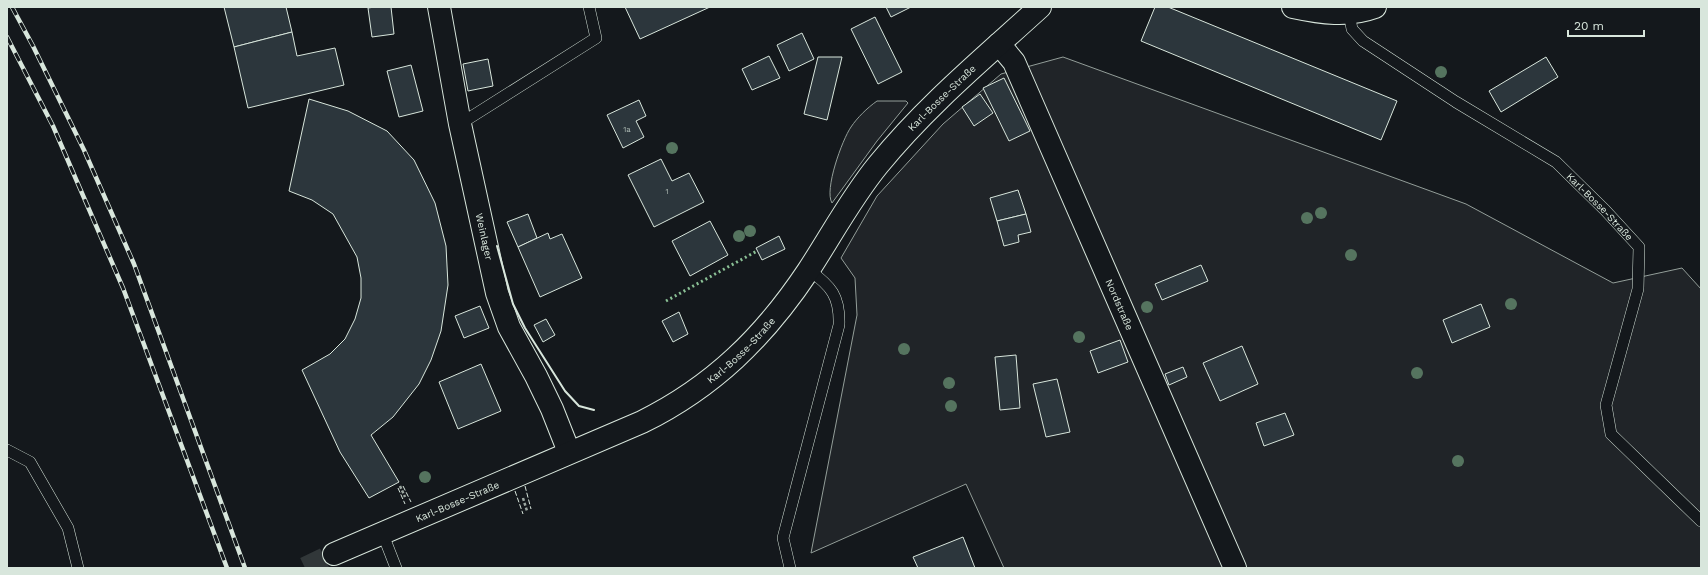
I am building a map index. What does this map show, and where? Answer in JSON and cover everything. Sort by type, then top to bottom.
[{"type":"street","name":"Weinlager","points":[[439,7],[460,124],[500,305],[509,326],[539,380],[569,452]]},
{"type":"street","name":"Karl-Bosse-Straße","points":[[334,554],[663,411],[709,382],[730,365],[757,337],[792,294],[809,270],[859,190],[877,166],[927,110],[1040,7]]},
{"type":"street","points":[[1293,7],[1317,11],[1349,13],[1375,7]]},
{"type":"street","name":"Nordstraße","points":[[999,44],[1014,62],[1032,101],[1235,568]]},
{"type":"lane","points":[[460,124],[596,38],[589,7]]},
{"type":"lane","name":"Karl-Bosse-Straße","points":[[1349,13],[1352,29],[1363,41],[1456,102],[1556,162],[1605,210],[1639,248],[1638,289],[1606,405],[1612,434],[1701,521]]},
{"type":"lane","points":[[790,568],[783,538],[839,325],[838,308],[834,293],[824,281],[809,270]]},
{"type":"lane","points":[[7,450],[30,462],[68,528],[78,568]]},
{"type":"lane","points":[[382,532],[396,568]]},
{"type":"shaded area","points":[[1063,57],[1466,204],[1613,283],[1682,268],[1701,289],[1701,568],[1004,568],[966,484],[811,553],[857,315],[855,278],[841,258],[877,196],[943,124],[1001,74]]},
{"type":"shaded area","points":[[877,101],[906,101],[908,103],[877,141],[832,203],[830,197],[830,187],[832,177],[847,133],[856,120]]},
{"type":"building","points":[[224,7],[286,7],[292,32],[234,47]]},
{"type":"building","points":[[391,7],[394,34],[372,37],[368,8]]},
{"type":"building","points":[[625,7],[710,7],[640,39]]},
{"type":"building","points":[[886,7],[911,7],[891,17]]},
{"type":"building","points":[[1155,7],[1168,7],[1397,101],[1381,140],[1141,41]]},
{"type":"building","points":[[875,17],[902,72],[878,84],[851,29]]},
{"type":"building","points":[[292,32],[297,56],[335,48],[344,85],[248,108],[234,47]]},
{"type":"building","points":[[802,33],[814,59],[789,71],[777,45]]},
{"type":"building","points":[[769,56],[780,78],[752,90],[742,69]]},
{"type":"building","points":[[818,57],[842,57],[827,120],[804,114]]},
{"type":"building","points":[[1546,57],[1558,77],[1501,112],[1489,91]]},
{"type":"building","points":[[488,59],[493,86],[468,91],[463,64]]},
{"type":"building","points":[[411,65],[423,111],[399,117],[387,71]]},
{"type":"building","points":[[1004,78],[1030,131],[1009,141],[983,88]]},
{"type":"building","points":[[980,94],[993,113],[974,126],[962,107]]},
{"type":"building","points":[[309,99],[348,111],[387,131],[414,160],[435,203],[446,246],[448,285],[441,331],[431,360],[419,384],[393,417],[371,435],[399,482],[369,498],[340,452],[302,370],[330,354],[345,339],[355,319],[361,298],[361,278],[357,257],[333,214],[312,200],[289,191]]},
{"type":"building","points":[[639,100],[646,116],[636,121],[644,137],[623,148],[607,115]]},
{"type":"building","points":[[661,159],[672,181],[689,173],[704,202],[654,227],[628,175]]},
{"type":"building","points":[[1018,190],[1026,214],[997,221],[990,198]]},
{"type":"building","points":[[528,214],[537,238],[518,247],[507,222]]},
{"type":"building","points":[[1026,214],[1031,232],[1018,235],[1019,242],[1004,246],[997,221]]},
{"type":"building","points":[[710,221],[728,255],[690,276],[672,241]]},
{"type":"building","points":[[548,233],[550,239],[562,234],[582,278],[540,297],[518,247]]},
{"type":"building","points":[[779,236],[785,249],[762,260],[756,248]]},
{"type":"building","points":[[1201,265],[1208,281],[1162,300],[1155,284]]},
{"type":"building","points":[[1481,304],[1490,327],[1452,343],[1443,320]]},
{"type":"building","points":[[480,306],[489,328],[464,338],[455,316]]},
{"type":"building","points":[[679,312],[688,334],[673,342],[662,321]]},
{"type":"building","points":[[546,319],[555,335],[543,342],[534,325]]},
{"type":"building","points":[[1120,340],[1128,362],[1098,373],[1090,351]]},
{"type":"building","points":[[1242,346],[1258,384],[1220,401],[1203,363]]},
{"type":"building","points":[[1016,355],[1020,408],[1000,410],[995,357]]},
{"type":"building","points":[[481,364],[501,411],[458,429],[439,382]]},
{"type":"building","points":[[1183,367],[1187,377],[1169,385],[1165,374]]},
{"type":"building","points":[[1057,379],[1070,432],[1046,437],[1033,384]]},
{"type":"building","points":[[1285,413],[1294,435],[1264,446],[1256,423]]},
{"type":"building","points":[[963,537],[975,568],[918,568],[913,557]]},
{"type":"tunnel","points":[[305,568],[334,554]]},
{"type":"railway","points":[[12,7],[33,46],[84,150],[134,264],[245,568]]},
{"type":"railway","points":[[7,37],[53,126],[123,288],[227,568]]},
{"type":"hedge","points":[[666,301],[757,251]]},
{"type":"fence","points":[[403,486],[411,502]]},
{"type":"fence","points":[[525,486],[531,509]]},
{"type":"fence","points":[[398,488],[405,504]]},
{"type":"fence","points":[[515,491],[523,514]]},
{"type":"wall","points":[[497,246],[513,304],[525,328],[565,391],[579,406],[594,410]]}]
